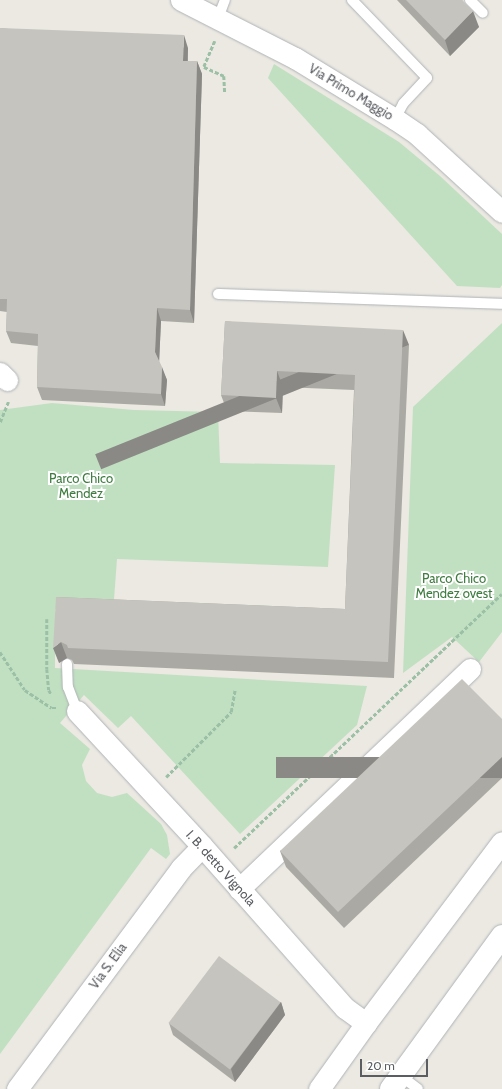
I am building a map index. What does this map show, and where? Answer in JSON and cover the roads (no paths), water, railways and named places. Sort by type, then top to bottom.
[{"type":"street","name":"Via Primo Maggio","points":[[181,0],[295,58],[395,119],[417,134],[502,212]]},
{"type":"street","points":[[239,889],[470,669]]},
{"type":"street","name":"I. B. detto Vignola","points":[[68,709],[151,791],[202,846],[345,1008],[366,1022]]},
{"type":"street","points":[[319,1089],[366,1022],[502,842]]},
{"type":"street","name":"Via S. Elia","points":[[17,1089],[181,868],[202,846]]},
{"type":"street","points":[[396,1082],[502,936]]},
{"type":"lane","points":[[352,0],[427,78],[403,104],[395,119]]},
{"type":"lane","points":[[470,0],[483,13]]},
{"type":"lane","points":[[218,294],[502,304]]},
{"type":"lane","points":[[68,664],[68,709]]},
{"type":"lane","points":[[396,1082],[418,1089]]},
{"type":"park label","name":"Parco Chico Mendez","points":[[81,486]]},
{"type":"park label","name":"Parco Chico Mendez ovest","points":[[454,586]]}]
